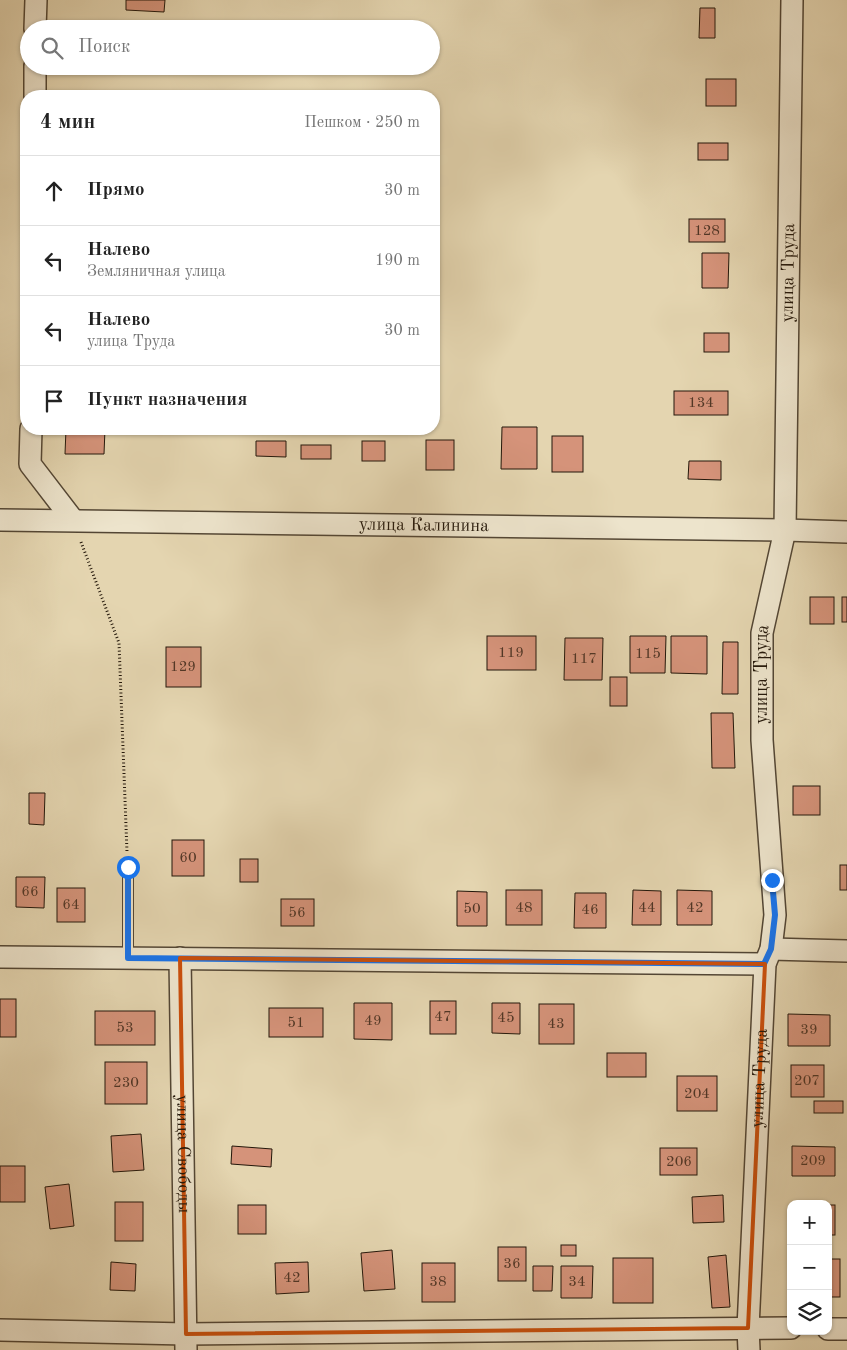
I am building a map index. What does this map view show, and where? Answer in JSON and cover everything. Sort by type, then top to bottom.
[{"type":"street","points":[[36,0],[36,20]]},
{"type":"street","name":"улица Труда","points":[[749,1350],[748,1328],[768,957],[775,915],[762,740],[762,633],[785,530],[792,0]]},
{"type":"street","points":[[35,75],[35,90]]},
{"type":"street","points":[[31,435],[30,464],[73,520]]},
{"type":"street","name":"улица Калинина","points":[[0,520],[847,532]]},
{"type":"street","points":[[0,957],[768,957],[847,951]]},
{"type":"street","name":"улица Свободы","points":[[180,958],[186,1342]]},
{"type":"street","points":[[0,1330],[186,1342],[787,1328]]},
{"type":"street","points":[[832,1329],[847,1329]]},
{"type":"lane","points":[[128,867],[128,958]]},
{"type":"path","points":[[73,520],[119,643],[128,867]]},
{"type":"highlighted area","points":[[180,958],[765,964],[748,1328],[186,1334]]},
{"type":"building","points":[[126,0],[165,0],[164,12],[126,10]]},
{"type":"building","points":[[700,8],[715,8],[715,38],[699,38]]},
{"type":"building","points":[[706,79],[736,79],[736,106],[706,106]]},
{"type":"building","points":[[698,143],[728,143],[728,160],[698,160]]},
{"type":"building","points":[[689,219],[725,219],[725,242],[689,242]]},
{"type":"building","points":[[702,253],[729,253],[728,288],[702,288]]},
{"type":"building","points":[[704,333],[729,333],[729,352],[704,352]]},
{"type":"building","points":[[674,391],[728,391],[728,415],[674,415]]},
{"type":"building","points":[[502,427],[537,427],[537,469],[501,469]]},
{"type":"building","points":[[66,435],[105,435],[104,454],[65,454]]},
{"type":"building","points":[[552,436],[583,436],[583,472],[552,472]]},
{"type":"building","points":[[426,440],[454,440],[454,470],[426,470]]},
{"type":"building","points":[[256,441],[286,441],[286,457],[256,456]]},
{"type":"building","points":[[362,441],[385,441],[385,461],[362,461]]},
{"type":"building","points":[[301,445],[331,445],[331,459],[301,459]]},
{"type":"building","points":[[689,461],[721,461],[721,480],[688,479]]},
{"type":"building","points":[[810,597],[834,597],[834,624],[810,624]]},
{"type":"building","points":[[842,597],[847,597],[847,622],[842,622]]},
{"type":"building","points":[[487,636],[536,636],[536,670],[487,670]]},
{"type":"building","points":[[630,636],[666,636],[665,673],[630,673]]},
{"type":"building","points":[[671,636],[707,636],[707,674],[671,673]]},
{"type":"building","points":[[565,638],[603,638],[602,680],[564,680]]},
{"type":"building","points":[[723,642],[738,642],[738,694],[722,694]]},
{"type":"building","points":[[166,647],[201,647],[201,687],[166,687]]},
{"type":"building","points":[[610,677],[627,677],[627,706],[610,706]]},
{"type":"building","points":[[711,713],[733,713],[735,768],[712,768]]},
{"type":"building","points":[[793,786],[820,786],[820,815],[793,815]]},
{"type":"building","points":[[29,793],[45,793],[44,825],[29,824]]},
{"type":"building","points":[[172,840],[204,840],[204,876],[172,876]]},
{"type":"building","points":[[240,859],[258,859],[258,882],[240,882]]},
{"type":"building","points":[[840,865],[847,865],[847,890],[840,890]]},
{"type":"building","points":[[16,877],[45,877],[44,908],[16,907]]},
{"type":"building","points":[[57,888],[85,888],[85,922],[57,922]]},
{"type":"building","points":[[506,890],[542,890],[542,925],[506,925]]},
{"type":"building","points":[[633,890],[661,891],[661,925],[632,925]]},
{"type":"building","points":[[677,890],[712,891],[712,925],[677,925]]},
{"type":"building","points":[[457,891],[487,892],[487,926],[457,926]]},
{"type":"building","points":[[575,893],[606,893],[606,928],[574,928]]},
{"type":"building","points":[[281,899],[314,899],[314,926],[281,926]]},
{"type":"building","points":[[0,999],[16,999],[16,1037],[0,1037]]},
{"type":"building","points":[[430,1001],[456,1001],[456,1034],[430,1034]]},
{"type":"building","points":[[354,1003],[392,1003],[392,1040],[354,1039]]},
{"type":"building","points":[[492,1003],[520,1003],[520,1034],[492,1033]]},
{"type":"building","points":[[539,1004],[574,1004],[574,1044],[539,1044]]},
{"type":"building","points":[[269,1008],[323,1008],[323,1037],[269,1037]]},
{"type":"building","points":[[95,1011],[155,1011],[155,1045],[95,1045]]},
{"type":"building","points":[[788,1014],[830,1015],[830,1046],[788,1046]]},
{"type":"building","points":[[607,1053],[646,1053],[646,1077],[607,1077]]},
{"type":"building","points":[[105,1062],[147,1062],[147,1104],[105,1104]]},
{"type":"building","points":[[791,1065],[824,1065],[824,1097],[791,1097]]},
{"type":"building","points":[[677,1076],[717,1076],[717,1111],[677,1111]]},
{"type":"building","points":[[814,1101],[843,1101],[843,1113],[814,1113]]},
{"type":"building","points":[[141,1134],[144,1170],[113,1172],[111,1136]]},
{"type":"building","points":[[232,1146],[272,1149],[271,1167],[231,1164]]},
{"type":"building","points":[[792,1146],[835,1147],[835,1176],[792,1176]]},
{"type":"building","points":[[660,1148],[697,1148],[697,1175],[660,1175]]},
{"type":"building","points":[[0,1166],[25,1166],[25,1202],[0,1202]]},
{"type":"building","points":[[69,1184],[74,1226],[50,1229],[45,1187]]},
{"type":"building","points":[[723,1195],[724,1222],[693,1223],[692,1197]]},
{"type":"building","points":[[115,1202],[143,1202],[143,1241],[115,1241]]},
{"type":"building","points":[[238,1205],[266,1205],[266,1234],[238,1234]]},
{"type":"building","points":[[832,1205],[835,1205],[835,1235],[832,1235]]},
{"type":"building","points":[[561,1245],[576,1245],[576,1256],[561,1256]]},
{"type":"building","points":[[498,1247],[526,1247],[526,1281],[498,1281]]},
{"type":"building","points":[[392,1250],[395,1289],[364,1291],[361,1253]]},
{"type":"building","points":[[726,1255],[730,1307],[712,1308],[708,1257]]},
{"type":"building","points":[[613,1258],[653,1258],[653,1303],[613,1303]]},
{"type":"building","points":[[832,1259],[840,1259],[840,1297],[832,1297]]},
{"type":"building","points":[[111,1262],[136,1264],[135,1291],[110,1290]]},
{"type":"building","points":[[308,1262],[309,1292],[276,1294],[275,1263]]},
{"type":"building","points":[[422,1263],[455,1263],[455,1302],[422,1302]]},
{"type":"building","points":[[533,1266],[553,1266],[552,1291],[533,1291]]},
{"type":"building","points":[[561,1266],[593,1266],[592,1298],[561,1298]]},
{"type":"route","points":[[128,867],[128,958],[764,964],[771,949],[775,915],[772,880]]}]
